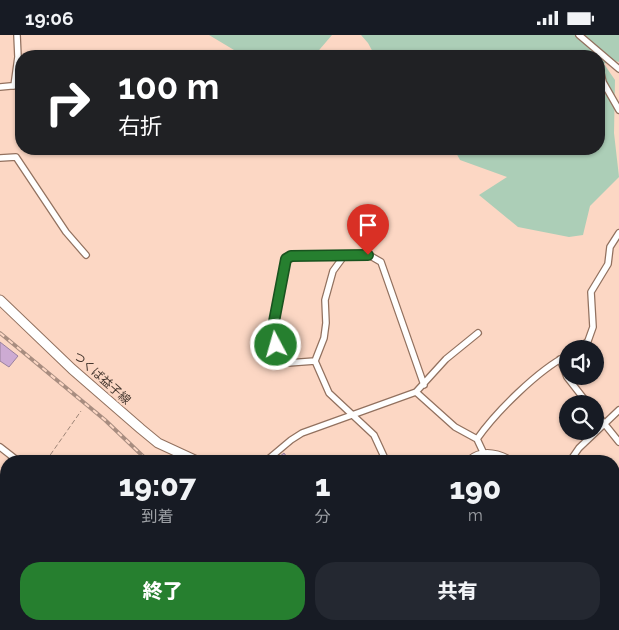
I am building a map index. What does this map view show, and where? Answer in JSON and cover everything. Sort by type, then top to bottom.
[{"type":"main road","name":"つくば益子線","points":[[0,300],[72,369],[141,429],[158,443],[184,455]]},
{"type":"main road","points":[[484,454],[489,455]]},
{"type":"street","points":[[18,35],[18,50]]},
{"type":"street","points":[[579,35],[595,49]]},
{"type":"street","points":[[605,57],[619,69]]},
{"type":"street","points":[[0,87],[14,86],[15,79]]},
{"type":"street","points":[[605,86],[619,111]]},
{"type":"street","points":[[0,158],[16,157],[66,232],[86,255]]},
{"type":"street","points":[[588,340],[593,327],[591,292],[608,264],[610,247],[619,233]]},
{"type":"street","points":[[315,361],[288,363],[276,345],[272,332],[286,259],[291,256],[368,255],[381,262],[424,385]]},
{"type":"street","points":[[344,256],[333,271],[325,300],[325,330],[315,361],[329,393],[374,435],[383,455]]},
{"type":"street","points":[[273,455],[302,433],[416,392],[446,359],[478,333]]},
{"type":"street","points":[[477,439],[496,414],[538,375],[559,360]]},
{"type":"street","points":[[573,385],[581,395]]},
{"type":"street","points":[[416,392],[455,427],[477,439],[484,454]]},
{"type":"street","points":[[619,410],[604,424],[619,441]]},
{"type":"street","points":[[574,455],[587,440]]},
{"type":"street","points":[[0,447],[10,455]]},
{"type":"path","points":[[50,455],[80,411]]},
{"type":"green space","points":[[209,35],[332,35],[319,50],[234,50]]},
{"type":"green space","points":[[361,35],[619,35],[619,62],[611,60],[605,63],[605,50],[372,50]]},
{"type":"green space","points":[[605,65],[615,80],[614,133],[619,177],[590,206],[583,235],[569,237],[518,227],[479,195],[507,177],[460,160],[457,155],[605,155]]},
{"type":"building","points":[[0,342],[18,356],[9,367],[0,361]]},
{"type":"railway","points":[[0,333],[105,420],[142,455]]},
{"type":"route","points":[[276,345],[272,332],[286,259],[291,256],[368,255]]}]
